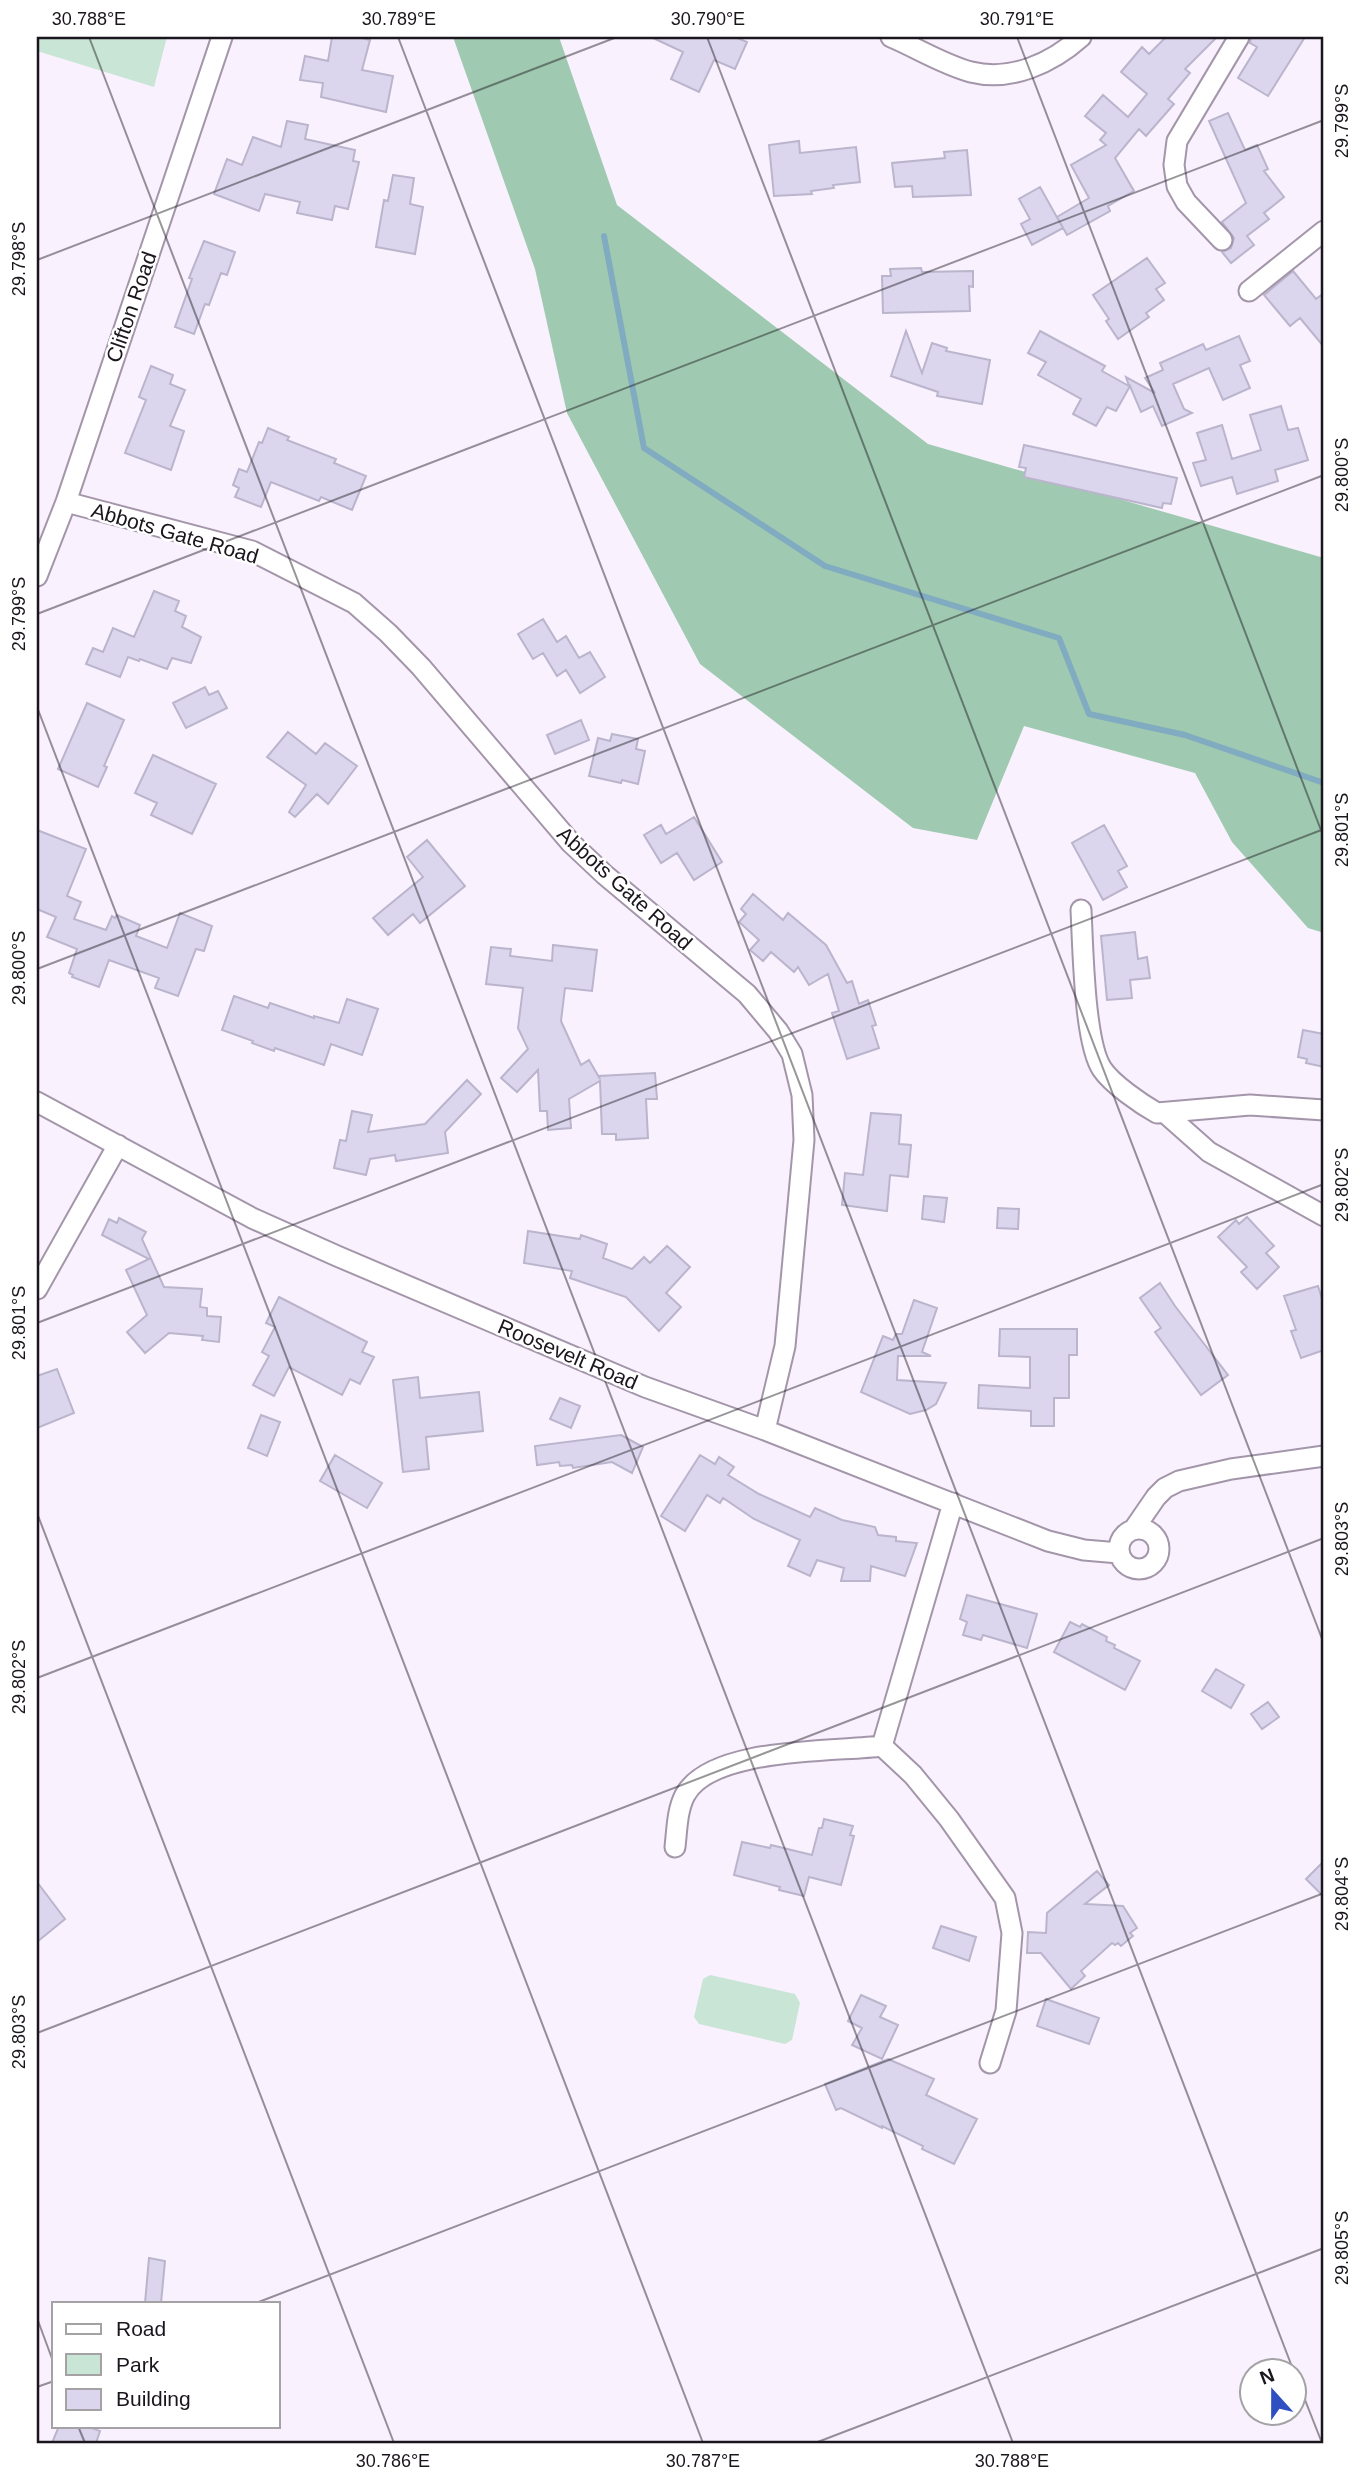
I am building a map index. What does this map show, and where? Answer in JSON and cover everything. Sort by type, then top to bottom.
[{"type":"street","name":"Clifton Road","points":[[37,576],[66,502],[222,37]]},
{"type":"street","points":[[891,37],[961,69],[988,74],[1014,72],[1040,65],[1082,37]]},
{"type":"street","points":[[1222,240],[1186,202],[1177,186],[1174,165],[1177,141],[1239,37]]},
{"type":"street","points":[[1249,291],[1324,231]]},
{"type":"street","name":"Abbots Gate Road","points":[[66,502],[252,551],[354,603],[421,667],[571,843],[605,875],[747,994],[779,1031],[792,1054],[802,1095],[804,1140],[785,1346],[765,1430]]},
{"type":"street","points":[[1081,910],[1085,982],[1097,1058],[1102,1070],[1110,1077],[1150,1109],[1165,1113],[1250,1105],[1324,1110]]},
{"type":"street","name":"Roosevelt Road","points":[[37,1102],[252,1218],[645,1387],[765,1430],[1048,1541],[1084,1550],[1119,1553]]},
{"type":"street","points":[[1165,1113],[1209,1152],[1324,1216]]},
{"type":"street","points":[[37,1289],[118,1144]]},
{"type":"street","points":[[1134,1530],[1156,1497],[1165,1488],[1179,1481],[1231,1469],[1324,1456]]},
{"type":"street","points":[[882,1746],[953,1503]]},
{"type":"street","points":[[1142,1529],[1155,1537],[1158,1545],[1156,1559],[1143,1569],[1136,1569],[1122,1561],[1119,1553],[1122,1538],[1127,1532],[1134,1530],[1142,1529]]},
{"type":"street","points":[[675,1847],[684,1797],[690,1787],[719,1768],[751,1758],[882,1746],[913,1775],[949,1819],[1005,1898],[1012,1933],[1006,2011],[990,2063]]},
{"type":"green space","points":[[37,37],[167,37],[154,87],[37,51]]},
{"type":"green space","points":[[453,37],[559,37],[617,205],[928,444],[1324,558],[1324,933],[1308,928],[1232,842],[1195,773],[1024,726],[977,840],[913,828],[700,664],[567,413],[535,269]]},
{"type":"green space","points":[[710,1975],[795,1994],[800,2003],[792,2040],[785,2044],[699,2024],[694,2017],[703,1979]]},
{"type":"building","points":[[332,37],[370,40],[362,70],[393,76],[386,112],[321,97],[323,83],[300,80],[305,56],[328,61]]},
{"type":"building","points":[[651,37],[735,37],[747,42],[735,69],[714,60],[699,92],[671,79],[683,52]]},
{"type":"building","points":[[1166,37],[1217,37],[1185,69],[1190,73],[1168,99],[1174,104],[1146,136],[1139,129],[1115,158],[1134,191],[1108,206],[1110,211],[1067,235],[1057,217],[1089,198],[1071,165],[1106,145],[1100,140],[1106,133],[1085,116],[1103,95],[1128,117],[1147,94],[1121,72],[1142,47],[1149,54]]},
{"type":"building","points":[[1251,37],[1305,37],[1268,96],[1238,78],[1257,47],[1250,43]]},
{"type":"building","points":[[1228,113],[1245,150],[1257,145],[1268,169],[1264,171],[1284,197],[1264,213],[1269,219],[1247,236],[1254,245],[1231,263],[1222,252],[1231,248],[1234,238],[1222,222],[1246,203],[1209,121]]},
{"type":"building","points":[[287,121],[308,125],[305,139],[355,150],[353,161],[359,162],[348,209],[335,206],[332,220],[297,213],[300,202],[265,194],[259,211],[214,194],[227,159],[242,165],[253,137],[281,147]]},
{"type":"building","points":[[799,141],[800,153],[856,147],[860,182],[833,185],[834,188],[811,191],[812,194],[774,196],[769,145]]},
{"type":"building","points":[[967,150],[971,195],[913,197],[912,186],[895,187],[892,163],[945,158],[944,152]]},
{"type":"building","points":[[393,175],[414,178],[410,204],[423,207],[415,254],[376,247],[384,200],[388,201]]},
{"type":"building","points":[[1040,187],[1063,228],[1032,245],[1021,224],[1030,219],[1019,199]]},
{"type":"building","points":[[204,241],[235,252],[227,275],[221,273],[209,305],[205,304],[194,334],[175,327],[192,279],[189,278]]},
{"type":"building","points":[[1147,258],[1165,283],[1156,289],[1164,300],[1146,313],[1149,317],[1118,339],[1093,295]]},
{"type":"building","points":[[921,268],[922,272],[973,271],[973,287],[969,286],[970,311],[883,313],[882,276],[891,276],[890,269]]},
{"type":"building","points":[[1293,271],[1316,299],[1324,293],[1324,347],[1300,318],[1290,326],[1264,295]]},
{"type":"building","points":[[906,331],[922,373],[932,343],[947,348],[946,351],[990,360],[982,404],[937,396],[938,392],[891,376]]},
{"type":"building","points":[[1040,331],[1105,366],[1102,371],[1129,386],[1126,377],[1155,393],[1145,378],[1163,370],[1160,363],[1203,344],[1206,350],[1239,336],[1250,361],[1240,365],[1250,388],[1223,400],[1209,368],[1173,384],[1184,409],[1192,413],[1162,426],[1153,406],[1141,412],[1130,386],[1116,411],[1107,407],[1096,426],[1073,414],[1081,399],[1038,375],[1046,362],[1028,353]]},
{"type":"building","points":[[151,366],[173,375],[170,384],[185,390],[170,426],[184,431],[171,470],[125,453],[146,400],[139,397]]},
{"type":"building","points":[[1281,406],[1288,430],[1298,428],[1308,460],[1275,470],[1278,481],[1237,494],[1232,477],[1201,486],[1193,463],[1206,460],[1197,433],[1222,425],[1232,459],[1261,450],[1250,415]]},
{"type":"building","points":[[268,428],[289,437],[287,440],[336,459],[334,463],[366,476],[352,510],[321,497],[319,501],[271,482],[261,507],[235,497],[239,488],[233,485],[239,469],[247,472]]},
{"type":"building","points":[[1024,445],[1177,478],[1171,504],[1163,503],[1162,508],[1024,477],[1026,468],[1019,467]]},
{"type":"building","points":[[154,591],[179,601],[175,611],[186,616],[182,627],[201,637],[191,663],[172,658],[167,669],[128,657],[120,677],[86,664],[93,648],[103,652],[113,628],[134,637]]},
{"type":"building","points":[[543,619],[557,642],[566,636],[579,658],[590,652],[605,677],[580,693],[566,670],[557,676],[543,653],[533,659],[518,634]]},
{"type":"building","points":[[205,687],[209,695],[218,691],[227,708],[186,728],[173,703]]},
{"type":"building","points":[[87,703],[124,720],[98,787],[58,769]]},
{"type":"building","points":[[581,720],[589,740],[555,754],[547,735]]},
{"type":"building","points":[[288,732],[316,754],[325,743],[357,766],[328,804],[317,794],[295,817],[289,812],[306,785],[267,757]]},
{"type":"building","points":[[612,734],[638,739],[636,749],[645,751],[638,784],[589,776],[598,738],[610,741]]},
{"type":"building","points":[[153,755],[216,784],[192,834],[151,815],[157,803],[135,793]]},
{"type":"building","points":[[694,817],[722,862],[694,880],[677,853],[661,863],[644,835],[661,825],[666,834]]},
{"type":"building","points":[[1104,825],[1127,866],[1118,871],[1127,887],[1103,900],[1072,843]]},
{"type":"building","points":[[37,830],[86,849],[67,896],[81,902],[74,919],[106,930],[112,916],[115,918],[117,915],[140,925],[136,936],[167,948],[180,913],[212,926],[204,951],[196,949],[178,996],[155,988],[159,978],[109,960],[99,987],[72,977],[69,973],[77,949],[47,937],[56,917],[37,909]]},
{"type":"building","points":[[427,840],[465,886],[420,923],[413,914],[388,935],[373,918],[423,877],[407,857]]},
{"type":"building","points":[[753,894],[783,920],[788,913],[826,945],[847,983],[852,981],[859,1004],[868,1000],[876,1025],[872,1026],[879,1048],[847,1059],[832,1013],[839,1011],[828,974],[809,985],[798,967],[794,972],[771,952],[763,961],[750,950],[759,940],[739,922],[746,914],[741,909]]},
{"type":"building","points":[[1135,932],[1138,959],[1147,957],[1150,978],[1130,980],[1132,998],[1107,1000],[1101,936]]},
{"type":"building","points":[[553,945],[597,950],[592,991],[565,988],[561,1021],[581,1065],[589,1060],[600,1079],[599,1076],[655,1073],[657,1099],[646,1099],[648,1138],[616,1140],[616,1134],[602,1134],[600,1081],[569,1099],[571,1128],[548,1130],[547,1111],[540,1111],[538,1070],[517,1092],[501,1078],[528,1049],[518,1028],[523,988],[486,984],[491,947],[511,949],[510,956],[552,961]]},
{"type":"building","points":[[234,996],[268,1008],[270,1003],[314,1018],[339,1023],[347,999],[378,1009],[362,1055],[331,1044],[324,1065],[275,1048],[274,1051],[222,1030]]},
{"type":"building","points":[[1303,1030],[1324,1034],[1324,1067],[1306,1063],[1307,1059],[1298,1057]]},
{"type":"building","points":[[467,1080],[481,1094],[445,1132],[448,1153],[396,1161],[395,1155],[370,1159],[366,1175],[334,1168],[340,1140],[346,1141],[352,1111],[372,1115],[368,1132],[425,1124]]},
{"type":"building","points":[[871,1113],[901,1115],[899,1144],[911,1145],[908,1177],[890,1175],[887,1211],[842,1205],[845,1173],[863,1175]]},
{"type":"building","points":[[924,1196],[947,1198],[944,1222],[922,1219]]},
{"type":"building","points":[[998,1208],[1019,1209],[1018,1229],[997,1228]]},
{"type":"building","points":[[1247,1217],[1274,1246],[1266,1253],[1279,1267],[1257,1289],[1241,1272],[1247,1267],[1218,1237],[1236,1220],[1239,1224]]},
{"type":"building","points":[[119,1218],[146,1232],[142,1239],[164,1287],[202,1289],[200,1307],[207,1308],[207,1316],[221,1317],[219,1342],[202,1340],[203,1336],[169,1333],[145,1353],[127,1332],[147,1315],[126,1270],[149,1259],[102,1235],[109,1219],[117,1223]]},
{"type":"building","points":[[528,1231],[580,1239],[581,1235],[607,1244],[603,1258],[632,1269],[644,1257],[650,1263],[667,1246],[690,1267],[666,1293],[681,1307],[659,1331],[626,1297],[570,1278],[572,1271],[524,1263]]},
{"type":"building","points":[[1160,1283],[1228,1375],[1201,1395],[1155,1332],[1161,1328],[1140,1298]]},
{"type":"building","points":[[1318,1286],[1324,1305],[1324,1350],[1301,1358],[1291,1331],[1296,1330],[1284,1296]]},
{"type":"building","points":[[279,1297],[367,1342],[362,1352],[374,1357],[360,1384],[350,1379],[342,1395],[289,1367],[274,1396],[253,1385],[269,1356],[262,1352],[275,1327],[266,1323]]},
{"type":"building","points":[[914,1300],[937,1308],[922,1352],[931,1356],[898,1356],[897,1380],[946,1383],[936,1404],[910,1414],[861,1392],[883,1336],[893,1340],[896,1334],[902,1334]]},
{"type":"building","points":[[1000,1329],[1077,1329],[1077,1355],[1069,1355],[1069,1398],[1054,1398],[1054,1426],[1031,1426],[1031,1411],[978,1408],[979,1385],[1030,1388],[1030,1357],[999,1356]]},
{"type":"building","points":[[57,1369],[74,1413],[37,1428],[37,1376]]},
{"type":"building","points":[[418,1377],[420,1398],[479,1392],[483,1431],[426,1437],[429,1469],[403,1472],[393,1380]]},
{"type":"building","points":[[560,1398],[580,1406],[571,1428],[550,1419]]},
{"type":"building","points":[[261,1415],[280,1422],[267,1456],[248,1448]]},
{"type":"building","points":[[621,1435],[643,1447],[632,1473],[612,1462],[573,1468],[572,1465],[560,1466],[559,1462],[537,1465],[535,1446]]},
{"type":"building","points":[[335,1455],[382,1483],[367,1508],[320,1481]]},
{"type":"building","points":[[700,1455],[715,1464],[719,1457],[734,1467],[728,1475],[759,1494],[810,1517],[815,1508],[842,1520],[875,1527],[878,1535],[896,1537],[896,1541],[917,1543],[905,1576],[871,1566],[870,1581],[841,1581],[844,1568],[817,1560],[810,1576],[788,1566],[800,1540],[754,1519],[723,1498],[720,1503],[707,1495],[685,1531],[661,1516]]},
{"type":"building","points":[[967,1595],[1037,1614],[1027,1648],[983,1635],[981,1640],[963,1635],[967,1622],[960,1619]]},
{"type":"building","points":[[1070,1622],[1080,1627],[1082,1624],[1107,1637],[1106,1641],[1115,1645],[1114,1648],[1140,1661],[1125,1690],[1054,1652]]},
{"type":"building","points":[[1216,1669],[1244,1685],[1231,1708],[1202,1691]]},
{"type":"building","points":[[1268,1702],[1279,1717],[1262,1729],[1251,1714]]},
{"type":"building","points":[[824,1819],[853,1826],[850,1835],[854,1836],[841,1885],[809,1877],[804,1896],[734,1875],[742,1842],[770,1848],[771,1845],[812,1855]]},
{"type":"building","points":[[1324,1861],[1324,1897],[1306,1879]]},
{"type":"building","points":[[1097,1871],[1109,1885],[1085,1904],[1123,1906],[1137,1928],[1130,1933],[1133,1936],[1121,1946],[1112,1943],[1081,1971],[1085,1976],[1071,1989],[1041,1953],[1027,1953],[1028,1932],[1046,1933],[1047,1913]]},
{"type":"building","points":[[37,1882],[65,1919],[37,1942]]},
{"type":"building","points":[[941,1926],[976,1937],[969,1961],[933,1948]]},
{"type":"building","points":[[861,1995],[886,2006],[880,2017],[898,2025],[882,2059],[852,2045],[862,2028],[848,2021]]},
{"type":"building","points":[[1046,1999],[1099,2018],[1089,2044],[1037,2026]]},
{"type":"building","points":[[888,2059],[934,2079],[926,2095],[977,2119],[954,2164],[882,2126],[841,2108],[836,2110],[825,2084]]},
{"type":"building","points":[[149,2258],[165,2261],[161,2302],[145,2302]]},
{"type":"building","points":[[58,2428],[92,2428],[100,2431],[96,2443],[52,2443]]},
{"type":"waterway","points":[[604,236],[644,448],[825,566],[1059,638],[1089,714],[1185,735],[1324,783]]}]
